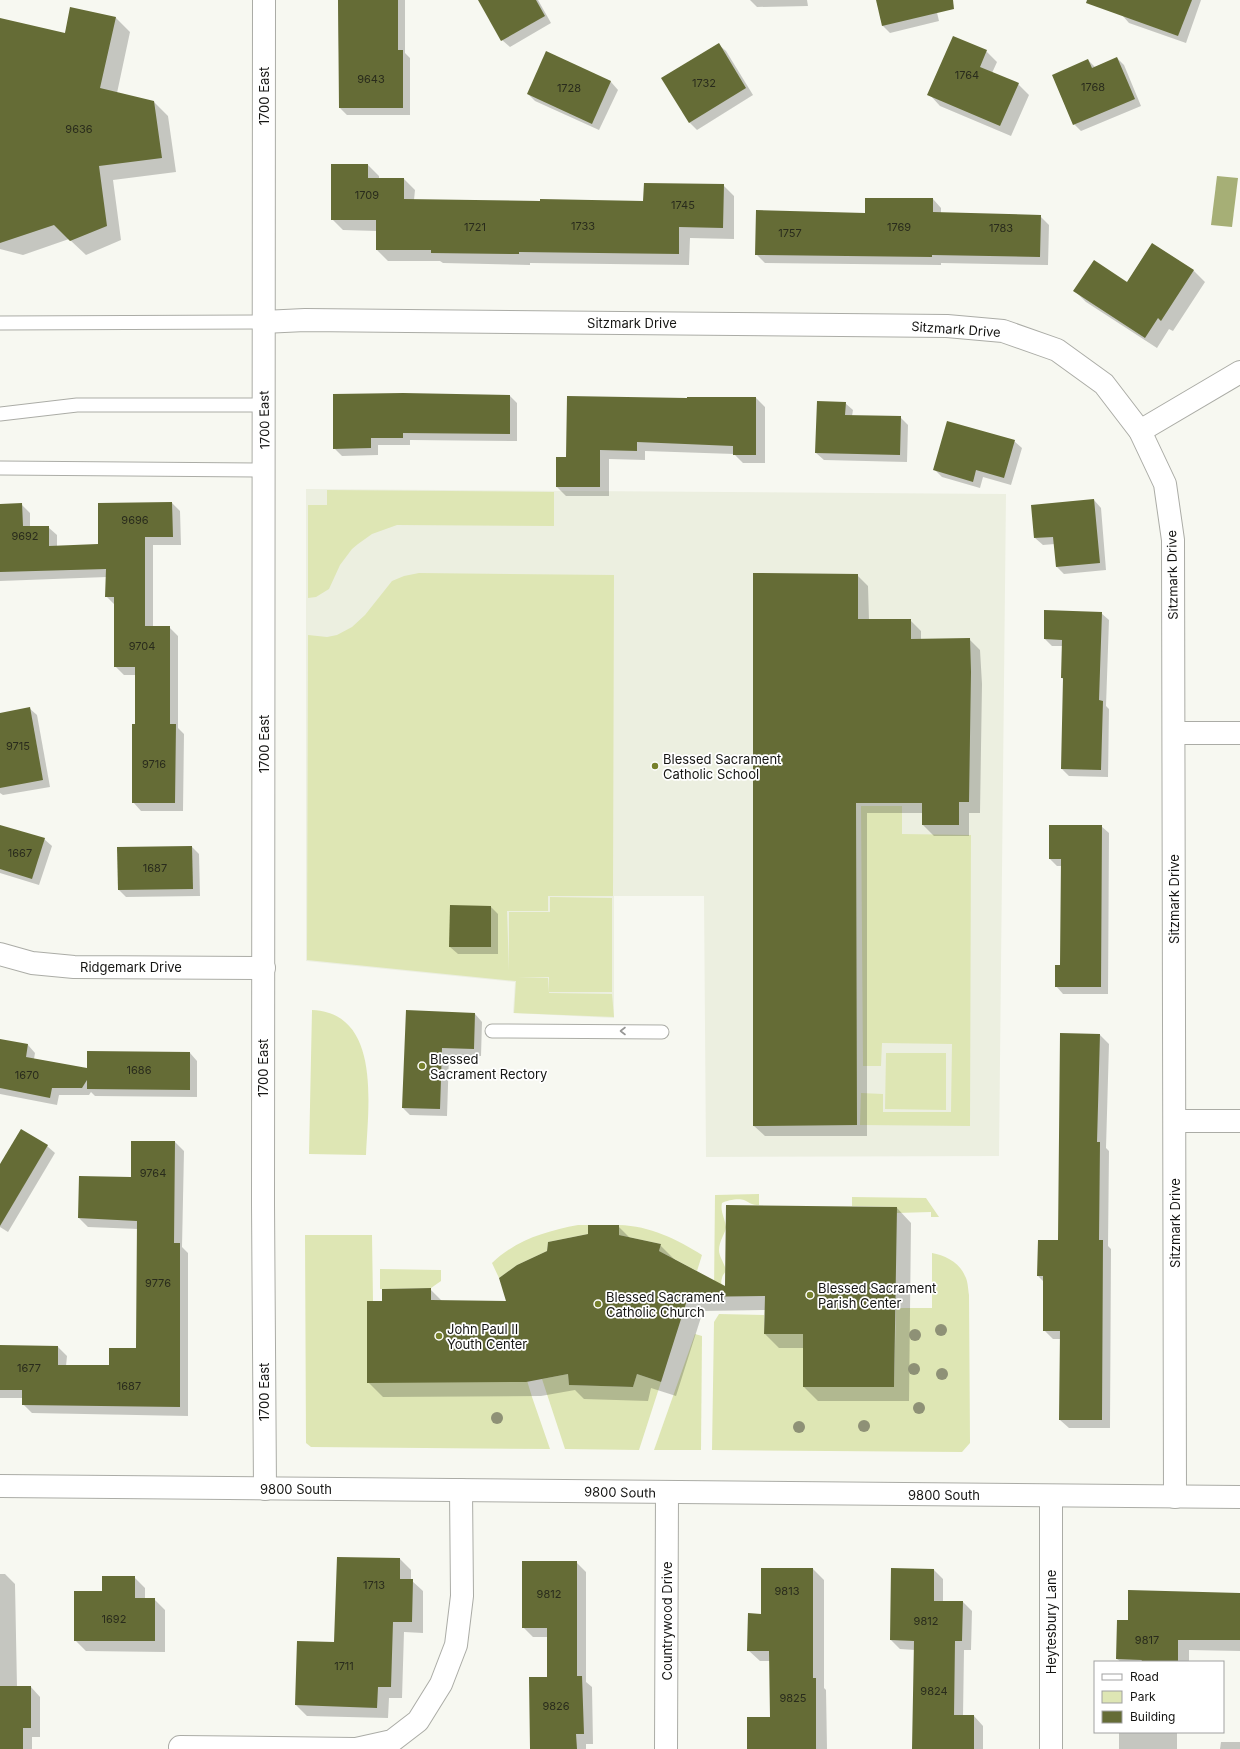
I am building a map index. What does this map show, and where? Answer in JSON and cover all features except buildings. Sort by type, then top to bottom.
[{"type":"street","name":"1700 East","points":[[264,0],[263,322],[265,1489]]},
{"type":"street","name":"Sitzmark Drive","points":[[263,322],[305,320],[947,326],[1003,331],[1057,350],[1104,384],[1140,431],[1165,484],[1173,540],[1175,1497]]},
{"type":"street","points":[[1140,431],[1240,372]]},
{"type":"street","points":[[1174,733],[1240,733]]},
{"type":"street","name":"Ridgemark Drive","points":[[0,954],[32,963],[74,967],[264,968]]},
{"type":"street","points":[[1174,1121],[1240,1121]]},
{"type":"street","name":"9800 South","points":[[0,1486],[1240,1497]]},
{"type":"street","points":[[180,1747],[356,1749],[392,1741],[418,1722],[441,1684],[456,1645],[462,1596],[461,1490]]},
{"type":"street","name":"Countrywood Drive","points":[[666,1749],[667,1492]]},
{"type":"street","name":"Heytesbury Lane","points":[[1051,1496],[1051,1749]]},
{"type":"lane","points":[[0,324],[263,322]]},
{"type":"lane","points":[[0,414],[77,405],[264,405]]},
{"type":"lane","points":[[0,468],[264,470]]},
{"type":"lane","points":[[492,1030],[662,1032]]},
{"type":"shaded area","points":[[1217,176],[1238,178],[1232,227],[1211,225]]},
{"type":"shaded area","name":"Blessed Sacrament Catholic School","points":[[306,489],[1006,494],[999,1156],[706,1157],[704,896],[614,896],[614,1018],[513,1013],[515,982],[306,961]]},
{"type":"green space","points":[[327,490],[554,492],[554,526],[397,525],[372,534],[358,544],[352,549],[340,565],[329,589],[316,597],[308,598],[308,505],[327,505]]},
{"type":"green space","points":[[419,573],[614,575],[613,896],[548,896],[548,911],[507,911],[509,971],[509,912],[550,912],[550,897],[612,898],[612,992],[549,992],[549,977],[518,978],[548,978],[549,993],[612,994],[614,1017],[514,1013],[516,981],[307,960],[308,635],[327,637],[337,635],[352,627],[365,615],[392,581],[404,576]]},
{"type":"green space","points":[[861,806],[902,806],[902,834],[971,835],[970,1126],[860,1125],[861,1093],[883,1094],[883,1112],[951,1112],[952,1044],[882,1043],[881,1066],[863,1066]]},
{"type":"green space","points":[[312,1010],[334,1015],[350,1027],[360,1045],[366,1066],[368,1089],[366,1155],[309,1154]]},
{"type":"green space","points":[[886,1053],[946,1053],[946,1110],[885,1109]]},
{"type":"green space","points":[[759,1194],[759,1205],[739,1199],[722,1203],[722,1212],[726,1227],[719,1250],[725,1269],[721,1281],[724,1294],[724,1299],[722,1299],[714,1291],[715,1195]]},
{"type":"green space","points":[[852,1197],[926,1198],[939,1217],[931,1217],[931,1212],[897,1213],[896,1207],[852,1206]]},
{"type":"green space","points":[[578,1225],[588,1225],[588,1234],[548,1242],[547,1251],[517,1265],[499,1278],[492,1263],[511,1248],[521,1242],[554,1230]]},
{"type":"green space","points":[[619,1225],[642,1228],[663,1234],[693,1249],[702,1255],[697,1271],[659,1251],[661,1244],[619,1235]]},
{"type":"green space","points":[[305,1235],[372,1235],[373,1301],[367,1301],[367,1383],[522,1364],[550,1449],[311,1447],[306,1443]]},
{"type":"green space","points":[[932,1253],[952,1260],[960,1267],[968,1285],[970,1443],[962,1452],[712,1450],[714,1322],[719,1314],[764,1315],[764,1334],[803,1334],[803,1387],[894,1387],[896,1308],[932,1308]]},
{"type":"green space","points":[[380,1269],[441,1270],[441,1281],[431,1288],[380,1289]]},
{"type":"green space","points":[[695,1334],[702,1336],[701,1450],[654,1450]]},
{"type":"green space","points":[[568,1374],[569,1385],[633,1387],[637,1374],[661,1382],[639,1450],[565,1449],[542,1379]]},
{"type":"place","name":"Blessed Sacrament Catholic School","points":[[655,766]]},
{"type":"place","name":"Blessed Sacrament Rectory","points":[[422,1066]]},
{"type":"place","name":"Blessed Sacrament Parish Center","points":[[810,1295]]},
{"type":"place","name":"Blessed Sacrament Catholic Church","points":[[598,1304]]},
{"type":"place","name":"John Paul II Youth Center","points":[[439,1336]]}]
